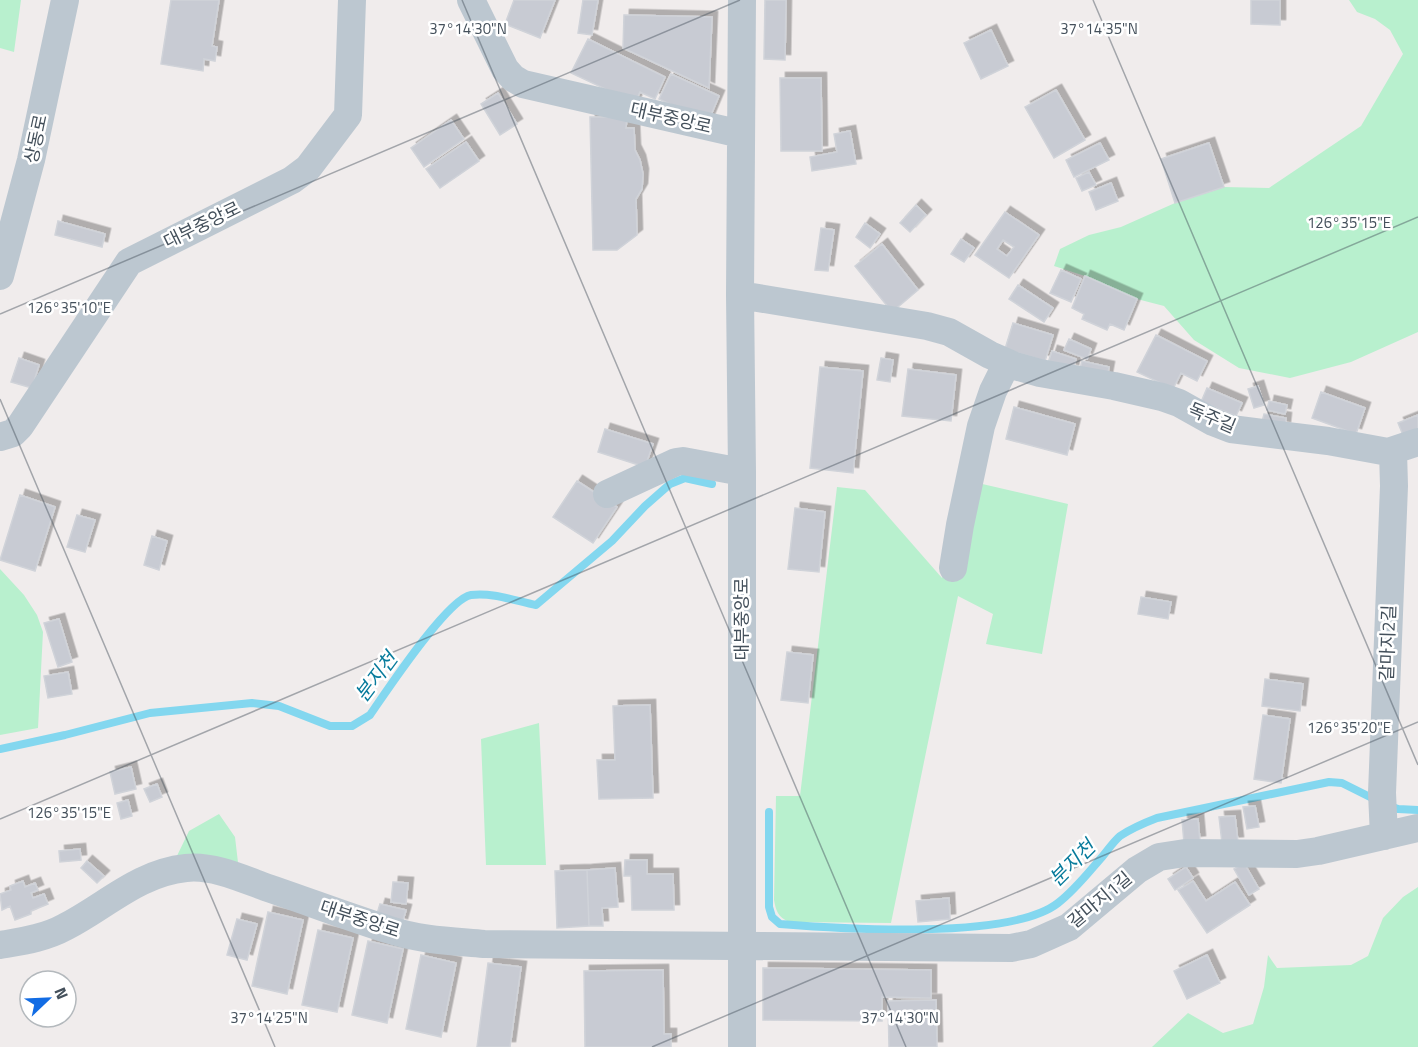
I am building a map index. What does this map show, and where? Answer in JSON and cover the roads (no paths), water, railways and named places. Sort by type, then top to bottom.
[{"type":"street","name":"상동로","points":[[0,276],[31,160],[65,0]]},
{"type":"street","name":"대부중앙로","points":[[0,437],[13,433],[20,426],[129,262],[292,180],[308,168],[348,115],[352,0]]},
{"type":"street","name":"대부중앙로","points":[[471,0],[506,69],[513,78],[523,84],[741,134]]},
{"type":"street","name":"대부중앙로","points":[[742,0],[740,295],[742,1047]]},
{"type":"street","name":"독주길","points":[[740,295],[927,326],[949,332],[1007,363],[1040,373],[1141,391],[1162,397],[1231,429],[1328,441],[1376,451],[1405,446]]},
{"type":"street","points":[[953,568],[981,426],[987,406],[1007,363]]},
{"type":"street","name":"갈마지2길","points":[[1383,816],[1394,486],[1405,446]]},
{"type":"street","points":[[607,494],[676,462],[683,461],[742,472]]},
{"type":"street","name":"갈마지1길","points":[[743,945],[1011,948],[1031,944],[1069,927],[1137,870],[1159,857],[1185,853],[1297,854],[1318,851],[1383,816],[1418,828]]},
{"type":"street","name":"대부중앙로","points":[[0,945],[33,940],[50,934],[66,927],[132,885],[153,875],[189,867],[231,875],[392,931],[445,941],[484,944],[743,945]]},
{"type":"waterway","name":"분지천","points":[[0,749],[150,713],[252,703],[279,706],[330,726],[352,726],[370,715],[418,648],[447,612],[460,600],[479,594],[536,605],[612,541],[645,506],[670,484],[685,478],[712,484]]},
{"type":"waterway","name":"분지천","points":[[769,812],[769,907],[772,917],[780,924],[843,928],[925,929],[1003,923],[1035,915],[1058,903],[1070,893],[1120,836],[1157,818],[1329,782],[1342,783],[1376,800]]},
{"type":"waterway","name":"분지천","points":[[1387,805],[1398,809],[1418,810]]}]
